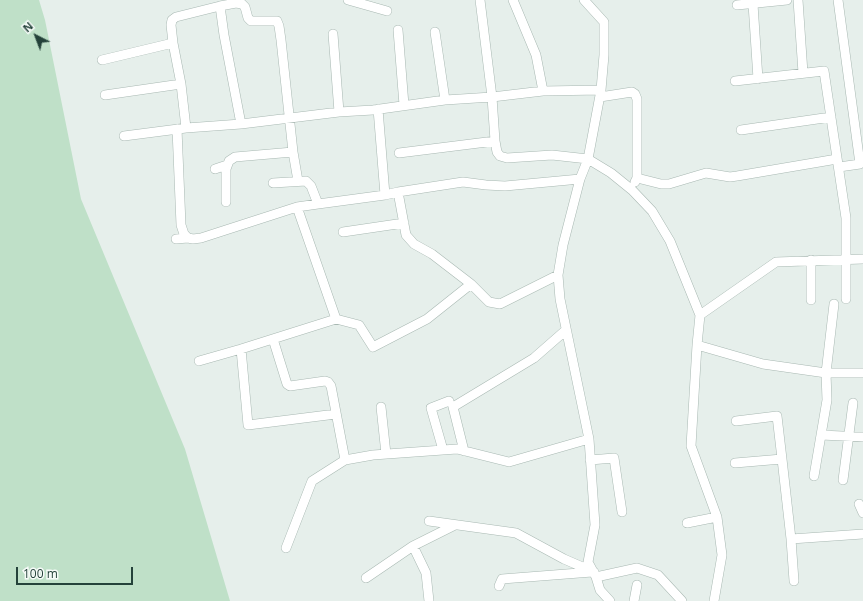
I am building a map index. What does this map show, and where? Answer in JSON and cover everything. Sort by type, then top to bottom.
[{"type":"street","points":[[348,0],[387,11]]},
{"type":"street","points":[[480,0],[497,152],[500,156],[507,158],[552,155],[588,159],[611,173],[632,190],[652,211],[670,241],[700,315],[691,446],[718,517],[722,555],[714,601]]},
{"type":"street","points":[[513,0],[536,55],[543,91]]},
{"type":"street","points":[[584,0],[604,22],[604,55],[601,93],[588,159],[580,178],[563,245],[558,275],[560,299],[589,439],[595,525],[588,562],[595,574],[600,590],[610,601]]},
{"type":"street","points":[[737,5],[787,0]]},
{"type":"street","points":[[798,0],[803,73]]},
{"type":"street","points":[[637,178],[661,184],[669,184],[706,173],[730,177],[838,163],[860,164],[838,0]]},
{"type":"street","points":[[757,2],[758,79]]},
{"type":"street","points":[[188,238],[184,234],[181,225],[181,84],[171,25],[172,20],[176,17],[236,3],[242,4],[245,7],[248,18],[251,21],[277,21],[281,40],[293,152],[298,181]]},
{"type":"street","points":[[220,6],[241,124]]},
{"type":"street","points":[[398,30],[404,106]]},
{"type":"street","points":[[435,32],[444,100]]},
{"type":"street","points":[[333,34],[339,112]]},
{"type":"street","points":[[102,60],[173,43]]},
{"type":"street","points":[[735,81],[824,71],[846,218],[846,299]]},
{"type":"street","points":[[105,95],[181,84]]},
{"type":"street","points":[[124,136],[241,124],[289,117],[372,110],[444,100],[492,97],[543,91],[601,93],[632,92],[635,94],[637,99],[637,178],[632,190]]},
{"type":"street","points":[[372,110],[385,195]]},
{"type":"street","points":[[741,130],[831,117]]},
{"type":"street","points":[[399,153],[495,141]]},
{"type":"street","points":[[215,169],[226,165],[235,157],[293,152]]},
{"type":"street","points":[[226,165],[226,202]]},
{"type":"street","points":[[176,239],[202,238],[296,207],[385,195],[463,182],[505,186],[580,178]]},
{"type":"street","points":[[273,183],[306,181],[311,186],[318,204]]},
{"type":"street","points":[[398,192],[406,235],[414,244],[432,254],[471,284],[489,302],[500,304],[558,275]]},
{"type":"street","points":[[296,207],[336,319]]},
{"type":"street","points":[[343,232],[404,223]]},
{"type":"street","points":[[700,315],[776,262],[863,259]]},
{"type":"street","points":[[811,260],[811,300]]},
{"type":"street","points":[[199,361],[336,319],[359,325],[373,347],[427,319],[471,284]]},
{"type":"street","points":[[814,476],[827,400],[826,373],[834,304]]},
{"type":"street","points":[[464,451],[453,407],[534,358],[566,330]]},
{"type":"street","points":[[273,339],[287,384],[290,386],[325,381],[328,382],[332,393],[344,460]]},
{"type":"street","points":[[697,345],[763,364],[826,373],[863,374]]},
{"type":"street","points":[[241,349],[248,426],[336,414]]},
{"type":"street","points":[[443,450],[431,408],[449,401]]},
{"type":"street","points":[[843,480],[853,403]]},
{"type":"street","points":[[381,406],[386,454]]},
{"type":"street","points":[[736,422],[777,412],[791,539],[794,581]]},
{"type":"street","points":[[821,435],[863,437]]},
{"type":"street","points":[[286,548],[312,481],[344,460],[372,455],[457,449],[509,462],[589,439]]},
{"type":"street","points":[[590,460],[614,458],[622,512]]},
{"type":"street","points":[[735,463],[782,459]]},
{"type":"street","points":[[859,504],[863,513]]},
{"type":"street","points":[[687,523],[718,517]]},
{"type":"street","points":[[429,521],[516,533],[595,574]]},
{"type":"street","points":[[366,578],[413,546],[455,525]]},
{"type":"street","points":[[791,539],[863,534]]},
{"type":"street","points":[[413,546],[426,573],[429,601]]},
{"type":"street","points":[[500,586],[502,579],[595,574],[637,568],[658,575],[682,601]]},
{"type":"street","points":[[634,601],[636,585]]},
{"type":"green space","points":[[0,0],[39,0],[45,20],[81,199],[185,449],[230,601],[0,601]]}]
